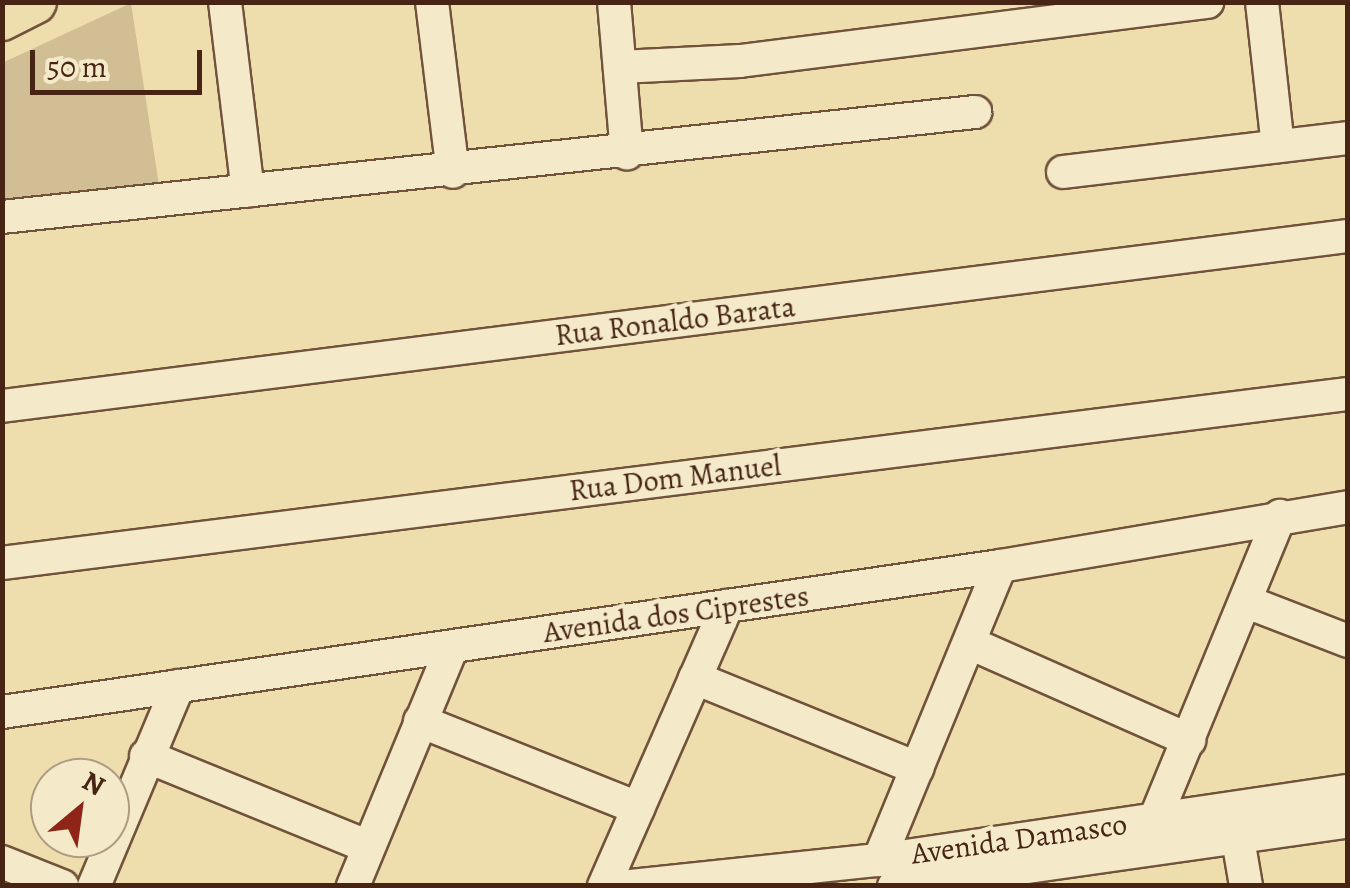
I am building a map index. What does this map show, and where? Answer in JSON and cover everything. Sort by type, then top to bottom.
[{"type":"main road","points":[[2,19],[35,2]]},
{"type":"street","points":[[225,2],[248,190]]},
{"type":"street","points":[[432,2],[454,172]]},
{"type":"street","points":[[614,2],[627,153]]},
{"type":"street","points":[[620,67],[740,61],[1208,2]]},
{"type":"street","points":[[1262,2],[1278,146]]},
{"type":"street","points":[[2,217],[454,172],[975,112]]},
{"type":"street","points":[[1063,172],[1348,138]]},
{"type":"street","name":"Rua Ronaldo Barata","points":[[2,406],[1348,236]]},
{"type":"street","name":"Rua Dom Manuel","points":[[2,562],[1348,394]]},
{"type":"street","name":"Avenida dos Ciprestes","points":[[2,712],[1000,566],[1348,507]]},
{"type":"street","points":[[1155,819],[1280,516]]},
{"type":"street","points":[[886,873],[917,768],[1000,566]]},
{"type":"street","points":[[1247,602],[1348,641]]},
{"type":"street","points":[[604,886],[726,606]]},
{"type":"street","points":[[970,643],[1189,740]]},
{"type":"street","points":[[353,886],[452,646]]},
{"type":"street","points":[[695,678],[917,768]]},
{"type":"street","points":[[94,886],[178,686]]},
{"type":"street","points":[[420,721],[638,808]]},
{"type":"street","points":[[146,756],[367,846]]},
{"type":"street","name":"Avenida Damasco","points":[[886,873],[1155,819],[1348,791]]},
{"type":"street","name":"Avenida Damasco","points":[[630,886],[886,873],[985,879],[1348,821]]},
{"type":"street","points":[[1238,839],[1246,886]]},
{"type":"street","points":[[2,862],[62,886]]},
{"type":"shaded area","points":[[131,3],[161,198],[3,216],[2,63]]}]
